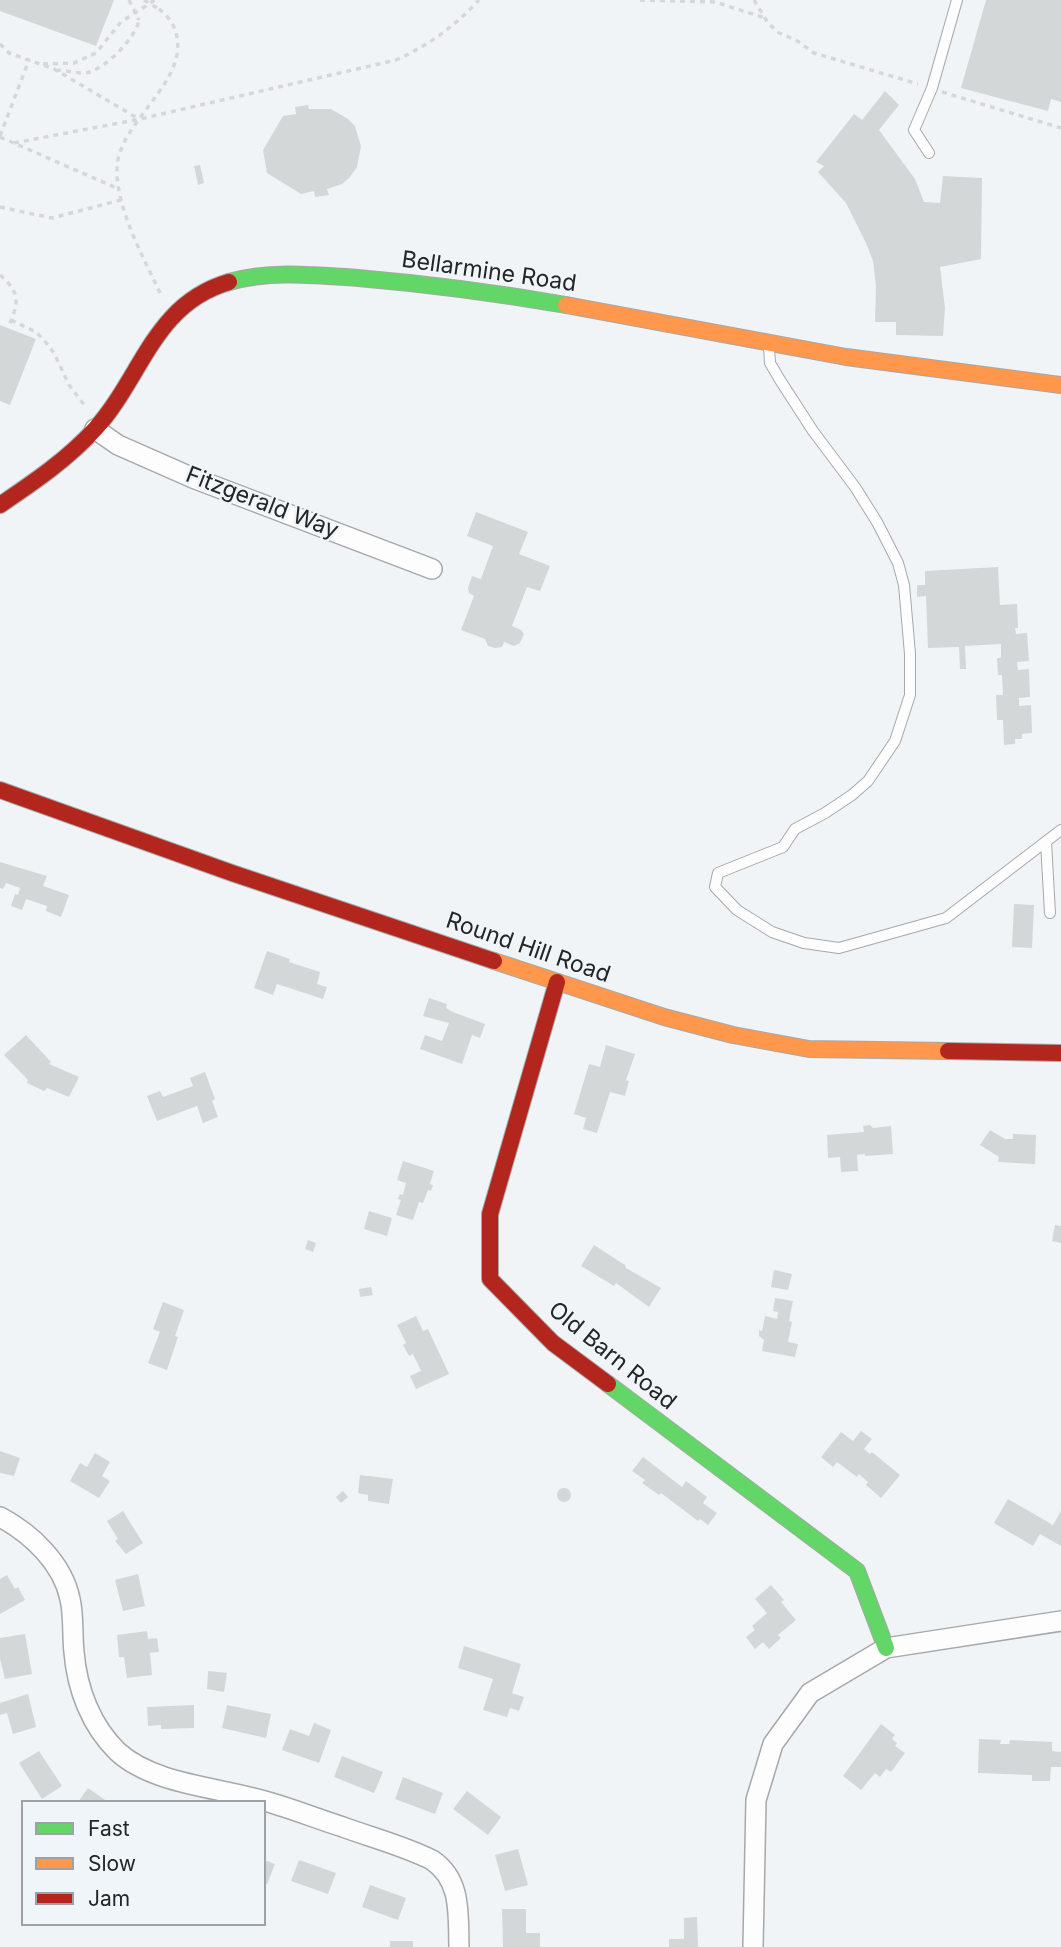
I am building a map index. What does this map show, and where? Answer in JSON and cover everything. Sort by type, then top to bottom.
[{"type":"street","name":"Bellarmine Road","points":[[1,502],[64,457],[99,424],[132,378],[156,334],[178,308],[204,291],[230,282],[265,276],[373,279],[482,291],[846,357],[1061,385]]},
{"type":"street","name":"Fitzgerald Way","points":[[99,424],[118,445],[193,478],[432,569]]},
{"type":"street","name":"Round Hill Road","points":[[0,790],[232,873],[557,982],[664,1017],[733,1035],[809,1049],[1061,1053]]},
{"type":"street","name":"Old Barn Road","points":[[557,982],[490,1214],[490,1279],[554,1343],[857,1571],[886,1648]]},
{"type":"street","points":[[0,1517],[43,1549],[61,1575],[71,1601],[77,1679],[94,1722],[116,1750],[131,1763],[156,1774],[262,1800]]},
{"type":"street","points":[[754,1947],[756,1800],[773,1744],[810,1693],[886,1648],[1061,1621]]},
{"type":"street","points":[[266,1801],[432,1860],[447,1872],[455,1887],[459,1947]]},
{"type":"lane","points":[[929,153],[914,130],[932,89],[957,0]]},
{"type":"lane","points":[[769,343],[770,363],[813,431],[855,487],[898,563],[904,585],[910,654],[909,695],[895,741],[868,781],[825,813],[795,830],[783,847],[718,873],[715,887],[737,910],[772,932],[804,943],[839,947],[946,918],[1061,830]]},
{"type":"lane","points":[[1046,842],[1050,913]]},
{"type":"path","points":[[0,44],[9,53],[40,65],[89,72],[111,59],[137,29],[139,20],[129,0]]},
{"type":"path","points":[[144,0],[159,9],[173,23],[177,39],[175,63],[164,85],[120,148],[117,168],[121,200],[171,315]]},
{"type":"path","points":[[40,65],[74,63],[96,52],[121,22],[155,0]]},
{"type":"path","points":[[14,143],[140,119],[396,60],[419,50],[459,23],[479,0]]},
{"type":"path","points":[[640,0],[715,2],[765,18]]},
{"type":"path","points":[[754,0],[765,18],[779,33],[796,40],[814,53],[1061,128]]},
{"type":"path","points":[[29,60],[0,136],[119,189]]},
{"type":"path","points":[[54,69],[140,119]]},
{"type":"path","points":[[0,207],[52,218],[121,200]]},
{"type":"path","points":[[0,275],[12,288],[18,304],[8,328]]},
{"type":"path","points":[[11,320],[36,332],[44,340],[78,398],[99,424]]},
{"type":"building","points":[[0,0],[114,0],[96,46],[0,11]]},
{"type":"building","points":[[986,0],[1061,0],[1061,102],[1051,99],[1048,111],[961,88]]},
{"type":"building","points":[[885,91],[899,105],[879,130],[915,179],[924,202],[940,203],[943,176],[982,178],[981,259],[940,267],[945,308],[943,336],[896,335],[896,322],[875,322],[876,286],[873,261],[846,203],[818,172],[824,166],[816,162],[854,114],[862,120]]},
{"type":"building","points":[[308,105],[309,109],[331,109],[348,119],[355,126],[361,146],[357,167],[342,184],[327,189],[329,195],[315,197],[314,191],[301,194],[267,173],[263,150],[283,116],[296,114],[295,107]]},
{"type":"building","points":[[200,165],[204,183],[198,185],[194,166]]},
{"type":"building","points":[[0,325],[36,339],[10,405],[0,401]]},
{"type":"building","points":[[476,512],[528,532],[519,554],[550,566],[540,591],[527,587],[512,626],[524,634],[520,643],[514,646],[504,642],[502,647],[488,646],[485,639],[461,630],[474,596],[469,593],[468,588],[472,576],[481,579],[493,546],[467,536]]},
{"type":"building","points":[[998,567],[1000,605],[1017,604],[1016,634],[1027,633],[1029,661],[1017,662],[1018,670],[1029,669],[1030,697],[1019,698],[1019,706],[1031,705],[1032,733],[1022,734],[1022,739],[1015,739],[1015,744],[1004,745],[1003,720],[997,720],[996,695],[1003,695],[1002,675],[998,675],[997,658],[1001,658],[1001,644],[965,646],[966,669],[960,669],[959,647],[928,648],[926,596],[917,597],[917,585],[925,585],[925,571]]},
{"type":"building","points":[[0,862],[47,876],[43,886],[69,895],[61,917],[46,911],[47,906],[26,899],[22,910],[11,906],[20,888],[6,883],[3,889],[0,888]]},
{"type":"building","points":[[1014,904],[1034,905],[1032,948],[1012,947]]},
{"type":"building","points":[[267,951],[290,959],[289,962],[320,972],[317,984],[327,987],[323,999],[277,984],[273,995],[254,988]]},
{"type":"building","points":[[429,998],[447,1004],[446,1008],[453,1012],[485,1024],[480,1038],[472,1035],[462,1064],[420,1049],[425,1035],[442,1041],[449,1023],[423,1016]]},
{"type":"building","points":[[26,1035],[51,1062],[49,1064],[79,1077],[69,1097],[47,1088],[44,1091],[27,1083],[28,1080],[4,1055]]},
{"type":"building","points":[[606,1045],[635,1054],[626,1080],[629,1081],[625,1096],[610,1092],[597,1133],[583,1129],[586,1118],[574,1114],[589,1064],[600,1067]]},
{"type":"building","points":[[205,1072],[215,1099],[212,1101],[218,1117],[203,1123],[197,1106],[157,1121],[147,1096],[160,1091],[163,1097],[193,1086],[190,1078]]},
{"type":"building","points":[[870,1125],[873,1128],[891,1126],[893,1154],[857,1155],[858,1171],[841,1172],[840,1157],[828,1158],[827,1135],[864,1132],[863,1126]]},
{"type":"building","points":[[990,1130],[1005,1139],[1013,1139],[1013,1134],[1036,1135],[1035,1164],[998,1162],[999,1157],[980,1145]]},
{"type":"building","points":[[403,1161],[434,1171],[431,1191],[428,1190],[423,1203],[419,1202],[413,1220],[396,1215],[401,1200],[398,1199],[400,1194],[403,1195],[406,1183],[397,1180]]},
{"type":"building","points":[[369,1211],[392,1218],[387,1236],[364,1229]]},
{"type":"building","points":[[1055,1225],[1061,1226],[1061,1243],[1052,1241]]},
{"type":"building","points":[[308,1240],[316,1243],[313,1252],[305,1249]]},
{"type":"building","points":[[594,1245],[661,1288],[649,1307],[616,1283],[614,1286],[581,1266]]},
{"type":"building","points":[[774,1270],[792,1274],[788,1290],[771,1287]]},
{"type":"building","points":[[371,1287],[373,1295],[360,1297],[359,1289]]},
{"type":"building","points":[[775,1298],[793,1301],[788,1342],[798,1344],[795,1357],[762,1351],[764,1340],[759,1336],[759,1330],[762,1331],[765,1316],[777,1319],[778,1312],[773,1311]]},
{"type":"building","points":[[163,1302],[184,1310],[167,1370],[148,1363],[160,1332],[153,1329]]},
{"type":"building","points":[[416,1316],[423,1331],[428,1329],[449,1374],[416,1389],[410,1376],[421,1371],[413,1354],[409,1356],[403,1345],[406,1343],[397,1325]]},
{"type":"building","points":[[861,1431],[872,1439],[864,1449],[870,1454],[872,1452],[900,1475],[881,1498],[866,1485],[868,1482],[859,1474],[857,1477],[837,1462],[833,1467],[821,1457],[841,1432],[853,1441]]},
{"type":"building","points":[[0,1451],[20,1458],[14,1476],[0,1473]]},
{"type":"building","points":[[95,1453],[110,1462],[102,1476],[110,1481],[99,1498],[70,1481],[80,1463],[87,1467]]},
{"type":"building","points":[[643,1457],[682,1487],[686,1481],[707,1497],[703,1503],[717,1513],[708,1525],[642,1483],[645,1480],[632,1471]]},
{"type":"building","points":[[360,1475],[393,1479],[389,1504],[368,1501],[368,1495],[358,1493]]},
{"type":"building","points":[[564,1488],[569,1490],[569,1500],[564,1502],[559,1500],[557,1495],[559,1490]]},
{"type":"building","points":[[343,1491],[348,1497],[341,1503],[336,1497]]},
{"type":"building","points":[[1008,1499],[1053,1525],[1061,1511],[1061,1546],[1040,1534],[1033,1546],[994,1523]]},
{"type":"building","points":[[123,1511],[143,1543],[126,1554],[115,1541],[118,1539],[107,1521]]},
{"type":"building","points":[[138,1574],[145,1606],[123,1611],[115,1580]]},
{"type":"building","points":[[7,1575],[25,1600],[0,1614],[0,1579]]},
{"type":"building","points":[[771,1585],[796,1620],[778,1635],[781,1638],[769,1649],[763,1642],[755,1649],[746,1637],[755,1630],[752,1626],[767,1613],[755,1599]]},
{"type":"building","points":[[147,1631],[148,1639],[157,1638],[159,1652],[150,1653],[152,1675],[127,1678],[124,1657],[119,1657],[117,1635]]},
{"type":"building","points":[[25,1634],[32,1674],[5,1679],[0,1659],[0,1638]]},
{"type":"building","points":[[464,1646],[521,1664],[512,1693],[524,1697],[519,1711],[510,1708],[507,1717],[483,1710],[493,1679],[458,1668]]},
{"type":"building","points":[[208,1671],[227,1673],[224,1692],[207,1689]]},
{"type":"building","points":[[28,1694],[36,1727],[13,1734],[7,1713],[0,1715],[0,1703]]},
{"type":"building","points":[[194,1705],[194,1728],[161,1729],[161,1725],[148,1726],[147,1707]]},
{"type":"building","points":[[227,1705],[271,1714],[266,1738],[222,1728]]},
{"type":"building","points":[[314,1723],[331,1730],[319,1763],[282,1750],[290,1729],[309,1736]]},
{"type":"building","points":[[881,1724],[895,1735],[892,1739],[897,1743],[895,1746],[905,1753],[891,1772],[886,1769],[880,1777],[875,1773],[861,1790],[843,1776]]},
{"type":"building","points":[[979,1739],[1001,1740],[1000,1744],[1009,1744],[1010,1740],[1052,1742],[1052,1751],[1061,1752],[1061,1767],[1051,1767],[1050,1781],[1032,1781],[1032,1775],[978,1773]]},
{"type":"building","points":[[39,1751],[62,1786],[42,1799],[19,1763]]},
{"type":"building","points":[[342,1756],[383,1772],[374,1793],[334,1777]]},
{"type":"building","points":[[403,1777],[443,1793],[435,1814],[395,1799]]},
{"type":"building","points":[[88,1788],[105,1800],[79,1800]]},
{"type":"building","points":[[467,1791],[501,1817],[488,1835],[453,1809]]},
{"type":"building","points":[[518,1849],[528,1885],[505,1891],[495,1855]]},
{"type":"building","points":[[299,1860],[336,1873],[328,1894],[291,1881]]},
{"type":"building","points":[[266,1861],[275,1864],[266,1884]]},
{"type":"building","points":[[370,1885],[406,1898],[398,1920],[362,1907]]},
{"type":"building","points":[[502,1909],[526,1909],[526,1933],[540,1933],[540,1947],[503,1947]]},
{"type":"building","points":[[697,1917],[698,1947],[669,1947],[669,1939],[684,1939],[684,1918]]},
{"type":"building","points":[[390,1941],[413,1941],[413,1947],[390,1947]]},
{"type":"traffic: fast","points":[[229,282],[260,276],[293,274],[384,280],[566,305]]},
{"type":"traffic: fast","points":[[608,1384],[857,1571],[886,1648]]},
{"type":"traffic: slow","points":[[566,305],[846,357],[1061,385]]},
{"type":"traffic: slow","points":[[494,961],[664,1017],[733,1035],[809,1049],[948,1051]]},
{"type":"traffic: jam","points":[[0,505],[62,460],[96,428],[152,343],[183,307],[204,292],[229,282]]},
{"type":"traffic: jam","points":[[0,790],[232,873],[494,961]]},
{"type":"traffic: jam","points":[[557,982],[490,1214],[490,1279],[553,1343],[608,1384]]},
{"type":"traffic: jam","points":[[948,1051],[1061,1053]]}]
